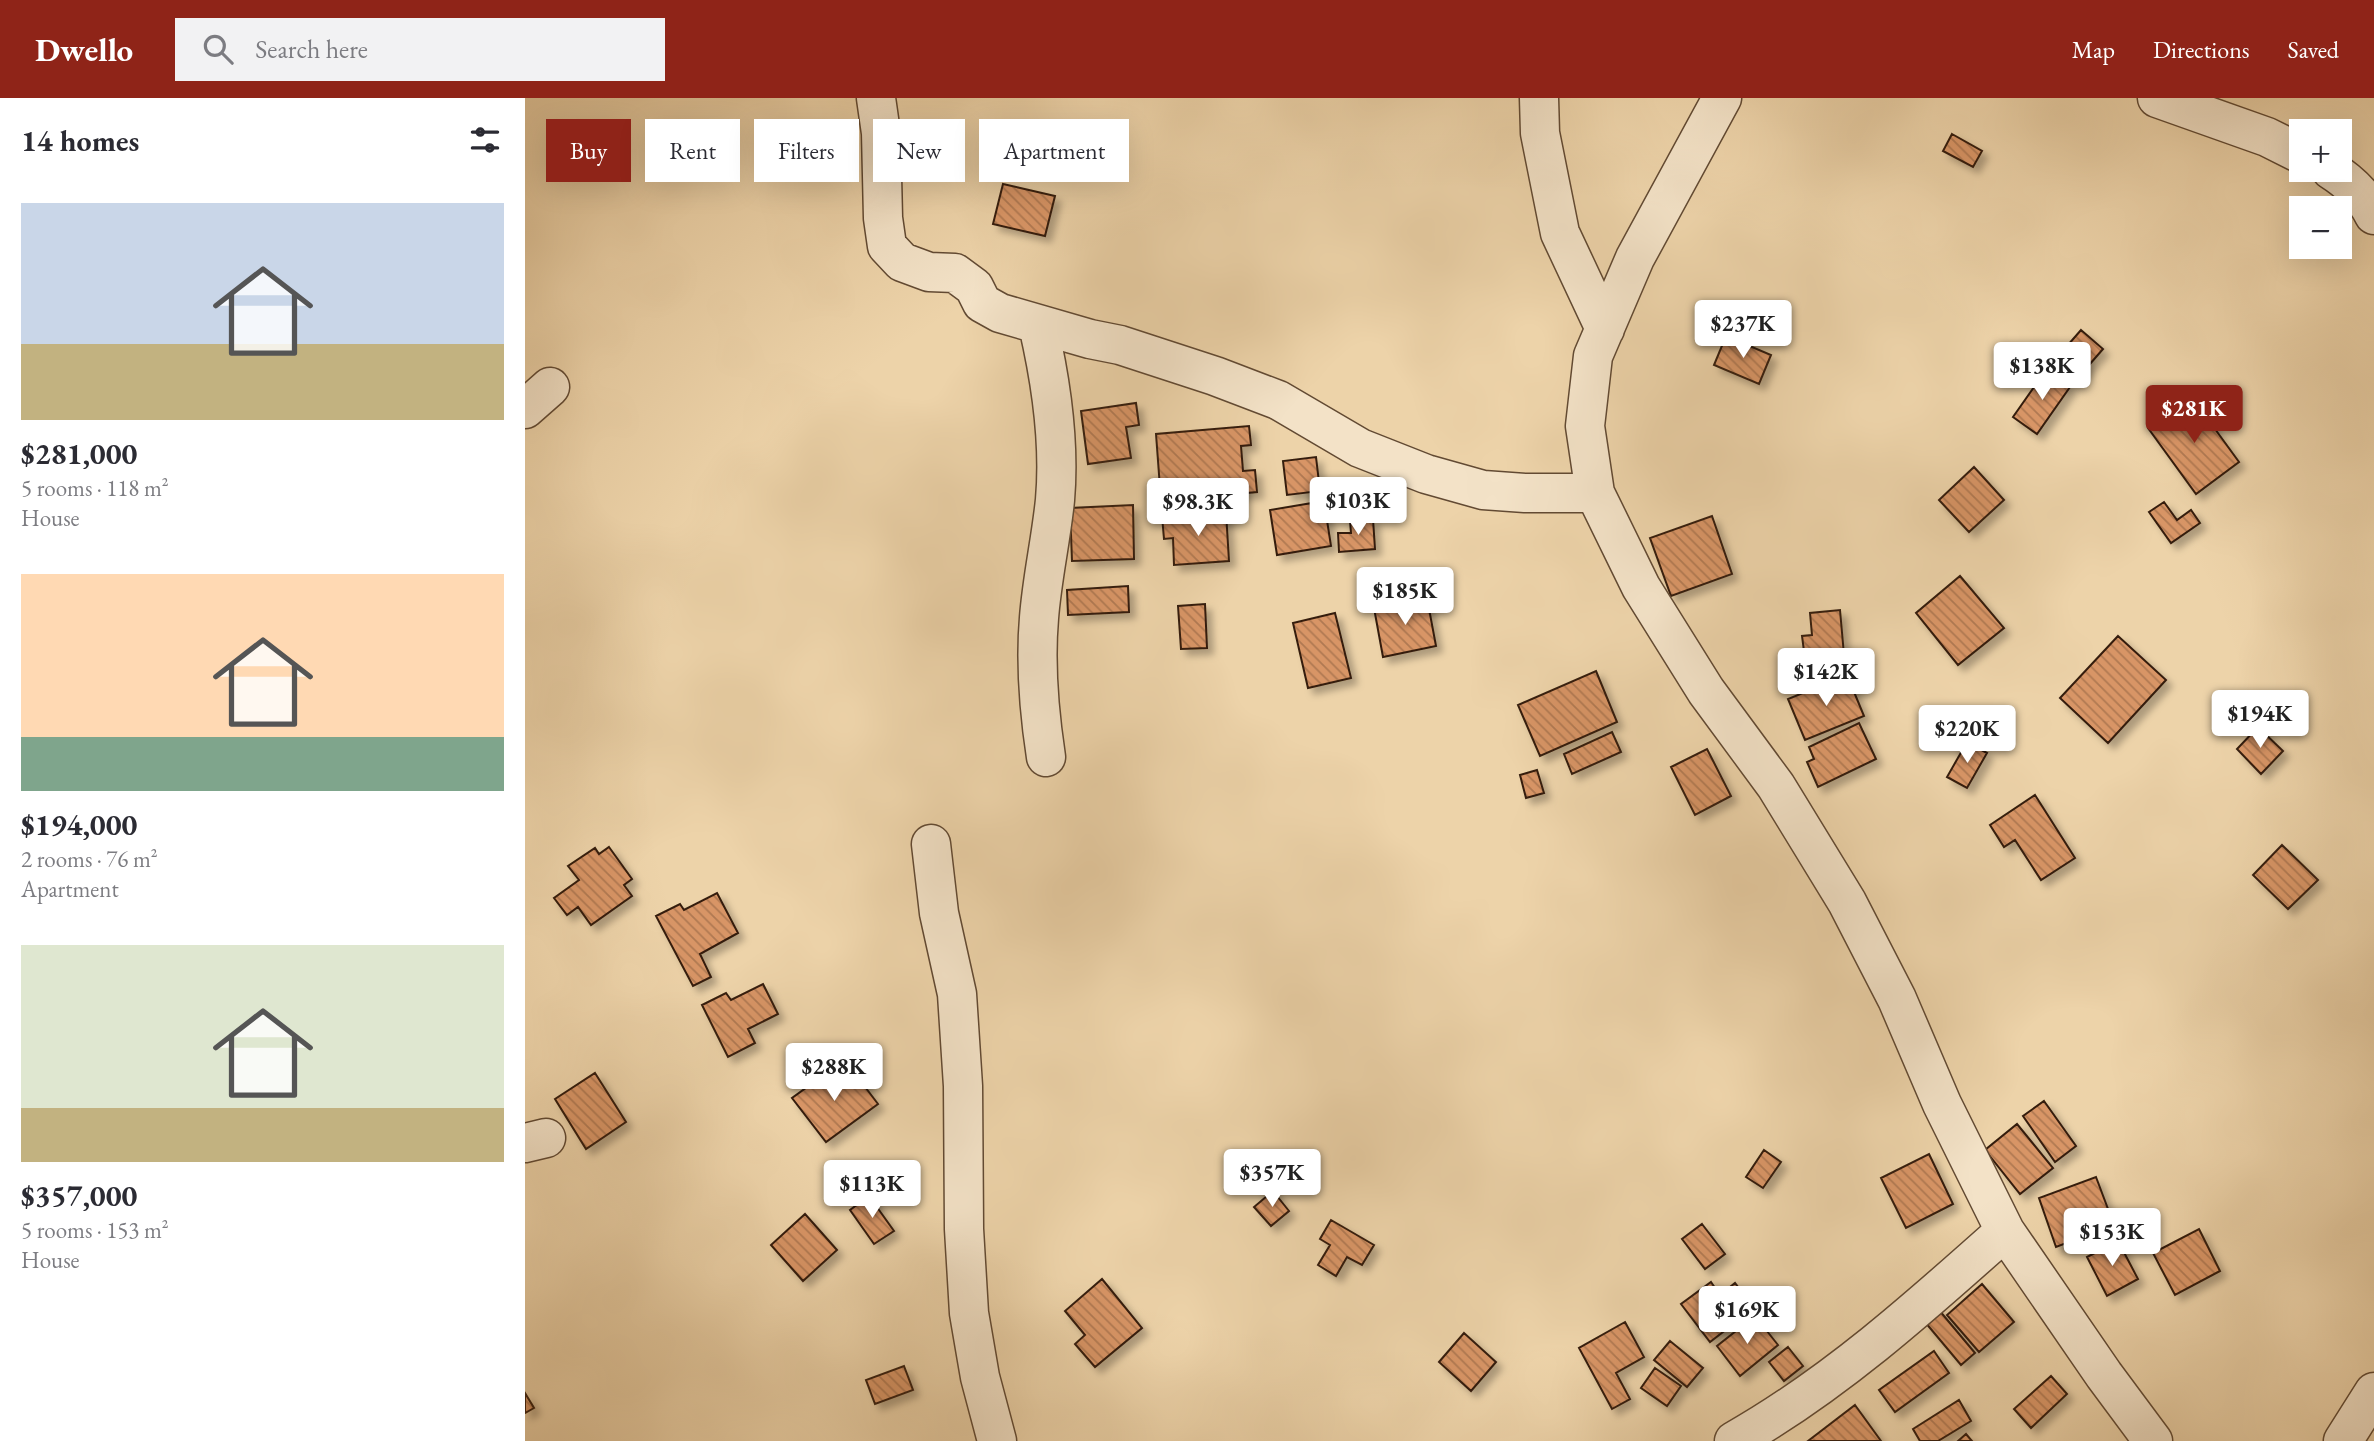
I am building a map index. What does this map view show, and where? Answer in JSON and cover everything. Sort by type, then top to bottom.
[{"type":"street","points":[[876,98],[881,133],[880,178],[887,246],[902,262],[929,271],[955,273],[974,286],[982,303],[1000,313],[1120,345],[1215,376],[1277,400],[1360,448],[1426,474],[1483,490],[1595,493]]},
{"type":"street","points":[[1539,98],[1540,133],[1560,233],[1605,329]]},
{"type":"street","points":[[1721,98],[1635,258],[1593,356],[1585,426],[1595,493],[1641,587],[1706,691],[1776,786],[1847,902],[1896,999],[1942,1104],[2005,1231],[2153,1441]]},
{"type":"street","points":[[2157,98],[2267,137],[2289,148]]},
{"type":"street","points":[[2350,182],[2374,215]]},
{"type":"street","points":[[1038,325],[1049,370],[1056,459],[1055,501],[1039,619],[1037,665],[1046,757]]},
{"type":"street","points":[[931,844],[939,914],[957,994],[963,1086],[964,1229],[969,1313],[980,1377],[997,1441]]},
{"type":"street","points":[[1734,1441],[1763,1425],[1873,1344],[2005,1231]]},
{"type":"street","points":[[2343,1441],[2374,1392]]},
{"type":"building","points":[[1952,134],[1982,151],[1973,167],[1943,151]]},
{"type":"building","points":[[1003,184],[1055,196],[1045,236],[993,224]]},
{"type":"building","points":[[2081,330],[2103,349],[2076,380],[2054,361]]},
{"type":"building","points":[[1726,336],[1771,355],[1759,384],[1714,365]]},
{"type":"building","points":[[2046,370],[2070,387],[2037,434],[2013,417]]},
{"type":"building","points":[[2191,396],[2239,462],[2196,494],[2148,428]]},
{"type":"building","points":[[1136,403],[1139,425],[1126,427],[1131,458],[1088,464],[1081,411]]},
{"type":"building","points":[[1249,426],[1251,445],[1241,446],[1243,471],[1255,470],[1257,492],[1161,501],[1156,434]]},
{"type":"building","points":[[1316,457],[1320,491],[1287,495],[1283,461]]},
{"type":"building","points":[[1974,467],[2004,500],[1969,532],[1939,500]]},
{"type":"building","points":[[1324,501],[1331,546],[1277,555],[1270,510]]},
{"type":"building","points":[[2164,502],[2177,520],[2191,510],[2200,523],[2171,543],[2149,512]]},
{"type":"building","points":[[1133,505],[1134,559],[1072,561],[1070,508]]},
{"type":"building","points":[[1226,512],[1229,561],[1174,565],[1173,538],[1164,539],[1162,516]]},
{"type":"building","points":[[1712,516],[1732,574],[1671,596],[1650,538]]},
{"type":"building","points":[[1373,519],[1375,549],[1339,552],[1338,533],[1351,533],[1350,521]]},
{"type":"building","points":[[1960,576],[2004,628],[1958,665],[1916,613]]},
{"type":"building","points":[[1128,586],[1129,612],[1068,615],[1067,590]]},
{"type":"building","points":[[1427,598],[1436,646],[1383,657],[1374,608]]},
{"type":"building","points":[[1205,604],[1207,648],[1181,649],[1178,606]]},
{"type":"building","points":[[1840,610],[1844,655],[1805,659],[1802,636],[1812,635],[1810,613]]},
{"type":"building","points":[[1335,613],[1351,678],[1308,688],[1293,623]]},
{"type":"building","points":[[2118,636],[2166,680],[2108,743],[2060,698]]},
{"type":"building","points":[[1596,671],[1617,722],[1540,756],[1518,705]]},
{"type":"building","points":[[1847,675],[1864,716],[1805,740],[1788,699]]},
{"type":"building","points":[[1859,723],[1876,759],[1818,787],[1807,762],[1814,759],[1809,747]]},
{"type":"building","points":[[2258,727],[2283,751],[2261,774],[2237,749]]},
{"type":"building","points":[[1612,732],[1621,752],[1572,774],[1564,754]]},
{"type":"building","points":[[1967,742],[1987,753],[1967,788],[1947,777]]},
{"type":"building","points":[[1707,749],[1731,796],[1695,815],[1671,767]]},
{"type":"building","points":[[1537,770],[1544,793],[1526,798],[1520,775]]},
{"type":"building","points":[[2035,795],[2075,858],[2041,880],[2015,840],[2004,847],[1990,825]]},
{"type":"building","points":[[2282,845],[2318,880],[2288,909],[2253,875]]},
{"type":"building","points":[[609,847],[632,879],[624,885],[632,896],[591,925],[578,907],[567,915],[554,898],[579,880],[568,866],[595,848],[599,854]]},
{"type":"building","points":[[717,893],[738,933],[700,954],[711,977],[693,986],[656,916],[680,904],[684,910]]},
{"type":"building","points":[[763,984],[778,1014],[748,1029],[755,1043],[728,1057],[702,1005],[726,993],[731,1000]]},
{"type":"building","points":[[835,1067],[846,1082],[856,1075],[878,1104],[826,1142],[792,1098]]},
{"type":"building","points":[[595,1073],[626,1122],[586,1149],[555,1099]]},
{"type":"building","points":[[2044,1101],[2076,1146],[2055,1162],[2023,1116]]},
{"type":"building","points":[[2017,1124],[2053,1168],[2020,1194],[1985,1150]]},
{"type":"building","points":[[1764,1150],[1781,1162],[1763,1188],[1746,1177]]},
{"type":"building","points":[[1929,1154],[1953,1204],[1906,1228],[1881,1178]]},
{"type":"building","points":[[2096,1177],[2114,1225],[2056,1247],[2039,1198]]},
{"type":"building","points":[[1273,1191],[1289,1211],[1271,1226],[1254,1207]]},
{"type":"building","points":[[869,1196],[894,1231],[874,1244],[850,1210]]},
{"type":"building","points":[[805,1214],[837,1250],[803,1281],[771,1245]]},
{"type":"building","points":[[1331,1220],[1374,1245],[1362,1265],[1347,1257],[1336,1276],[1318,1265],[1330,1245],[1320,1239]]},
{"type":"building","points":[[1702,1224],[1725,1254],[1705,1269],[1682,1239]]},
{"type":"building","points":[[2199,1229],[2220,1271],[2175,1295],[2153,1253]]},
{"type":"building","points":[[2118,1241],[2138,1279],[2107,1296],[2087,1257]]},
{"type":"building","points":[[1102,1279],[1142,1328],[1095,1367],[1075,1344],[1085,1335],[1065,1311]]},
{"type":"building","points":[[1711,1282],[1720,1295],[1735,1283],[1754,1308],[1710,1342],[1681,1304]]},
{"type":"building","points":[[1982,1284],[2014,1322],[1979,1352],[1947,1315]]},
{"type":"building","points":[[1939,1310],[1975,1353],[1961,1365],[1925,1322]]},
{"type":"building","points":[[1755,1316],[1778,1345],[1740,1376],[1717,1346]]},
{"type":"building","points":[[1625,1322],[1644,1357],[1616,1373],[1630,1399],[1612,1409],[1579,1348]]},
{"type":"building","points":[[1464,1333],[1496,1362],[1471,1391],[1439,1362]]},
{"type":"building","points":[[1670,1341],[1703,1368],[1687,1387],[1654,1360]]},
{"type":"building","points":[[1788,1347],[1803,1366],[1784,1381],[1769,1362]]},
{"type":"building","points":[[1934,1351],[1949,1373],[1895,1412],[1879,1390]]},
{"type":"building","points":[[904,1366],[913,1390],[875,1404],[866,1380]]},
{"type":"building","points":[[1655,1368],[1681,1386],[1667,1406],[1641,1388]]},
{"type":"building","points":[[2051,1376],[2067,1394],[2031,1428],[2014,1409]]},
{"type":"building","points":[[525,1393],[534,1408],[525,1413]]},
{"type":"building","points":[[1959,1400],[1971,1421],[1938,1441],[1920,1441],[1913,1429]]},
{"type":"building","points":[[1855,1405],[1881,1441],[1808,1441]]},
{"type":"building","points":[[1966,1434],[1972,1441],[1958,1441]]}]
